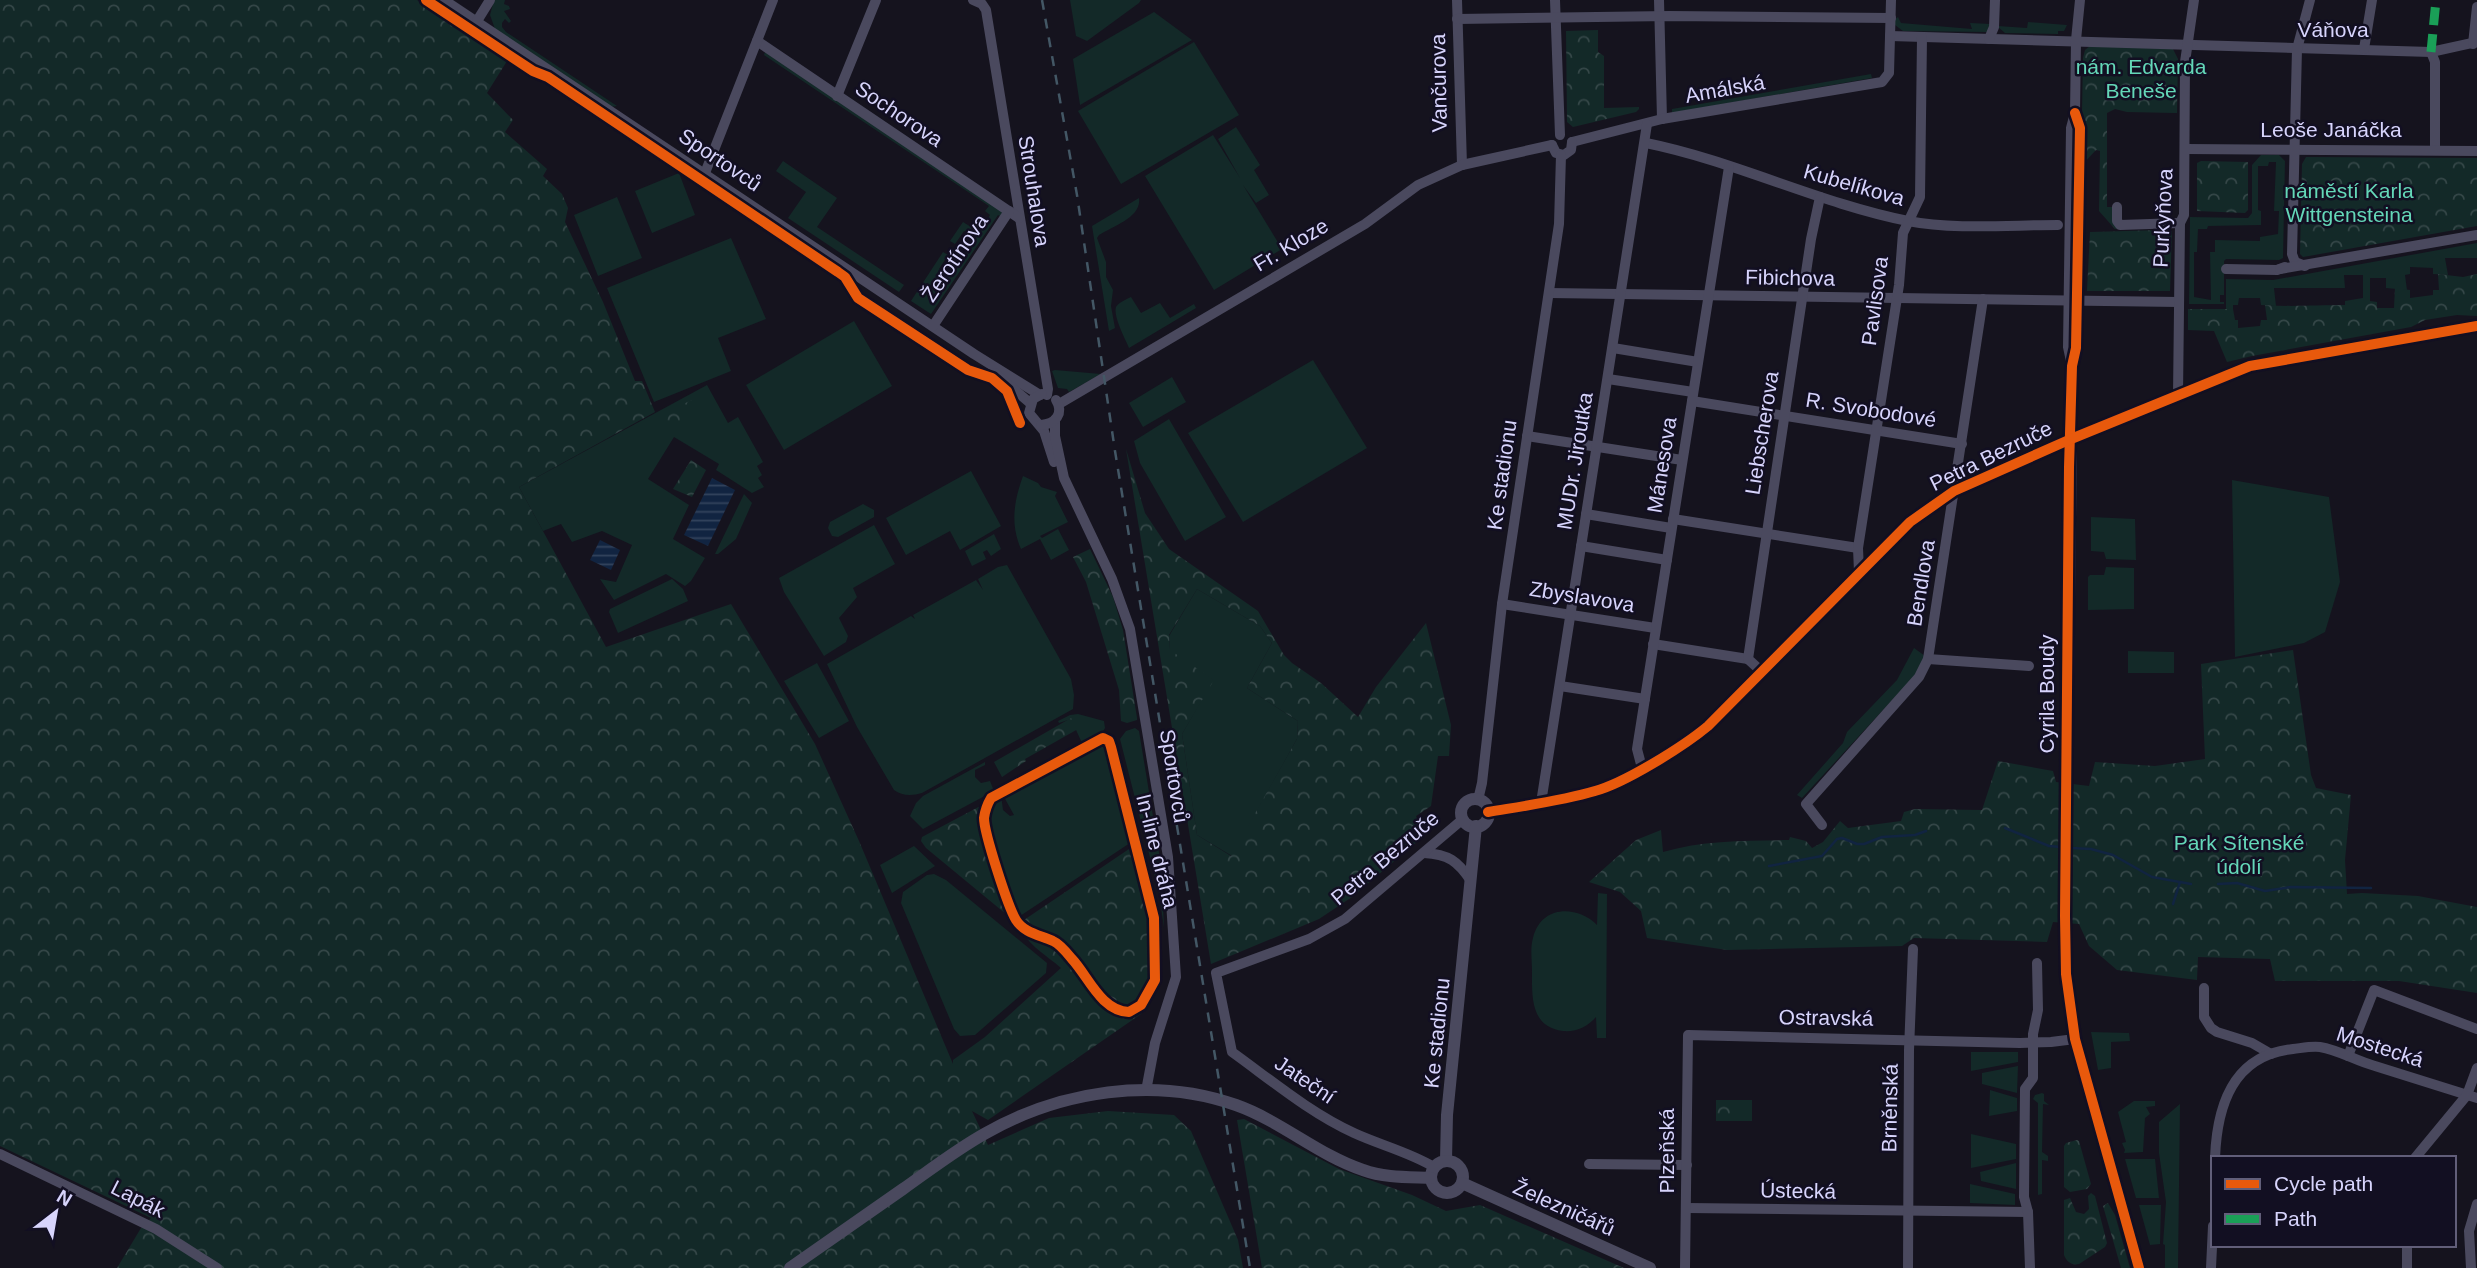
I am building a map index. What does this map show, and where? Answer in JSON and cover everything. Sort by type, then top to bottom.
[{"type":"street","name":"Sportovců","points":[[444,0],[974,354],[1030,403],[1031,418],[1041,425],[1054,461],[1112,579],[1128,621],[1169,864],[1176,977],[1155,1043],[1146,1091]]},
{"type":"street","points":[[477,21],[490,0]]},
{"type":"street","points":[[705,173],[773,0]]},
{"type":"street","points":[[837,96],[876,0]]},
{"type":"street","name":"Strouhalova","points":[[973,0],[982,4],[986,10],[1048,389],[1044,395]]},
{"type":"street","name":"Vančurova","points":[[1457,0],[1462,165]]},
{"type":"street","points":[[1556,0],[1560,135]]},
{"type":"street","points":[[1659,0],[1662,119]]},
{"type":"street","points":[[1891,0],[1890,36],[2189,44]]},
{"type":"street","points":[[1989,39],[1994,27],[1995,0]]},
{"type":"street","name":"Cyrila Boudy","points":[[2080,0],[2076,40],[2075,113],[2071,128],[2072,301],[2068,347],[2072,366],[2066,974],[2075,1039],[2139,1268]]},
{"type":"street","name":"Purkyňova","points":[[2178,395],[2180,223],[2184,215],[2186,149],[2185,62],[2193,0]]},
{"type":"street","points":[[2280,269],[2288,264],[2292,254],[2297,49],[2310,0]]},
{"type":"street","points":[[2364,49],[2372,0]]},
{"type":"street","points":[[2475,43],[2477,7]]},
{"type":"street","points":[[1457,19],[1659,16],[1891,18]]},
{"type":"street","name":"Amálská","points":[[1572,142],[1662,119],[1886,79],[1889,73],[1890,36]]},
{"type":"street","name":"Pavlisova","points":[[1858,572],[1858,548],[1899,285],[1903,233],[1920,197],[1922,37]]},
{"type":"street","name":"Sochorova","points":[[757,41],[1019,218]]},
{"type":"street","name":"Váňova","points":[[2189,44],[2431,52],[2475,43]]},
{"type":"street","points":[[2431,52],[2435,62],[2435,150]]},
{"type":"street","name":"MUDr. Jiroutka","points":[[1541,803],[1647,124]]},
{"type":"street","points":[[1560,135],[1569,137],[1572,142],[1571,150],[1561,155],[1556,153],[1552,145],[1555,137],[1560,135]]},
{"type":"street","name":"Kubelíkova","points":[[1646,143],[1673,148],[1820,197],[1909,221],[1943,225],[2057,225]]},
{"type":"street","name":"Fr. Kloze","points":[[1059,404],[1365,224],[1418,185],[1462,165],[1552,145]]},
{"type":"street","name":"Leoše Janáčka","points":[[2186,149],[2477,151]]},
{"type":"street","name":"Ke stadionu","points":[[1478,800],[1502,604],[1559,224],[1561,155]]},
{"type":"street","name":"Mánesova","points":[[1642,768],[1637,749],[1728,167]]},
{"type":"street","name":"Liebscherova","points":[[1748,659],[1820,197]]},
{"type":"street","points":[[2117,207],[2117,221],[2120,225],[2180,223]]},
{"type":"street","name":"Žerotínova","points":[[933,326],[1009,211]]},
{"type":"street","points":[[2227,269],[2305,266],[2477,235]]},
{"type":"street","points":[[2292,254],[2295,262],[2305,266]]},
{"type":"street","name":"Fibichova","points":[[1549,293],[2179,302]]},
{"type":"street","name":"Bendlova","points":[[1822,825],[1806,804],[1919,677],[1928,659],[1983,299]]},
{"type":"street","name":"Petra Bezruče","points":[[1488,812],[1596,791],[1642,768],[1697,735],[1910,522],[1954,491],[2071,439],[2250,366],[2477,326]]},
{"type":"street","points":[[1613,348],[1698,362]]},
{"type":"street","name":"Sportovců","points":[[974,354],[1059,404],[1055,436],[1064,478]]},
{"type":"street","name":"R. Svobodové","points":[[1608,379],[1784,416],[1962,444]]},
{"type":"street","points":[[1030,403],[1044,395]]},
{"type":"street","points":[[1041,425],[1055,420]]},
{"type":"street","points":[[1527,436],[1682,460]]},
{"type":"street","points":[[1586,514],[1766,534],[1858,548]]},
{"type":"street","points":[[1581,546],[1667,560]]},
{"type":"street","name":"Zbyslavova","points":[[1502,604],[1655,628]]},
{"type":"street","points":[[1653,644],[1748,659],[1760,671]]},
{"type":"street","points":[[1928,659],[2029,666]]},
{"type":"street","points":[[1560,686],[1645,699]]},
{"type":"street","points":[[1478,800],[1485,803],[1488,812],[1485,822],[1476,826],[1468,825],[1461,811],[1464,804],[1478,800]]},
{"type":"street","name":"Petra Bezruče","points":[[1216,973],[1309,939],[1326,930],[1367,902],[1463,819]]},
{"type":"street","name":"Ke stadionu","points":[[1437,1168],[1447,1115],[1476,826]]},
{"type":"street","points":[[1424,853],[1450,857],[1461,866],[1472,884]]},
{"type":"street","name":"Brněnská","points":[[1908,1268],[1913,949]]},
{"type":"street","points":[[2030,1265],[2028,1212],[2024,1197],[2025,1089],[2033,1077],[2033,1042],[2038,1010],[2037,963]]},
{"type":"street","name":"Jateční","points":[[1216,973],[1232,1052],[1281,1088],[1353,1133],[1437,1168]]},
{"type":"street","points":[[2204,988],[2204,1017],[2211,1028],[2252,1043],[2271,1054]]},
{"type":"street","points":[[2348,1056],[2374,990],[2477,1029]]},
{"type":"street","name":"Ostravská","points":[[1688,1035],[2033,1042],[2075,1039]]},
{"type":"street","name":"Plzeňská","points":[[1685,1268],[1688,1035]]},
{"type":"street","name":"Mostecká","points":[[2215,1156],[2216,1130],[2239,1074],[2252,1061],[2279,1050],[2316,1046],[2334,1050],[2362,1063],[2472,1096]]},
{"type":"street","points":[[2417,1156],[2472,1096],[2477,1068]]},
{"type":"street","points":[[790,1268],[996,1127],[1068,1100],[1097,1094],[1146,1091],[1197,1095],[1240,1107],[1365,1171],[1388,1176],[1437,1168],[1455,1162],[1462,1169],[1462,1182],[1453,1192],[1444,1193],[1436,1188],[1437,1168]]},
{"type":"street","name":"Lapák","points":[[0,1154],[156,1229],[217,1268]]},
{"type":"street","points":[[1589,1164],[1687,1165]]},
{"type":"street","name":"Železničářů","points":[[1462,1182],[1650,1268]]},
{"type":"street","points":[[2471,1268],[2469,1231],[2477,1204]]},
{"type":"street","name":"Ústecká","points":[[1687,1208],[2028,1212]]},
{"type":"street","points":[[2211,1268],[2212,1247]]},
{"type":"street","points":[[2407,1247],[2407,1268]]},
{"type":"green space","points":[[0,0],[417,0],[507,61],[487,93],[513,120],[505,132],[547,169],[543,176],[562,194],[568,208],[565,222],[603,302],[635,381],[642,381],[655,412],[519,487],[606,647],[731,604],[815,744],[953,1064],[953,1060],[985,1037],[1061,968],[1030,942],[1021,922],[1135,847],[1152,917],[1154,937],[1160,943],[1157,981],[1147,1006],[1141,1014],[988,1120],[972,1111],[988,1145],[1049,1118],[1108,1111],[1174,1115],[1191,1131],[1238,1240],[1243,1268],[117,1268],[141,1228],[151,1218],[0,1146]]},
{"type":"green space","points":[[494,0],[505,0],[504,4],[509,6],[510,9],[504,11],[511,21],[509,23],[505,19],[502,23],[506,32],[617,106],[611,107],[495,29],[490,15]]},
{"type":"green space","points":[[1070,0],[1141,0],[1087,41],[1076,36]]},
{"type":"green space","points":[[1154,12],[1192,40],[1080,105],[1073,59]]},
{"type":"green space","points":[[1898,17],[1901,23],[1972,29],[1970,23],[1991,24],[1988,32],[1903,31],[1895,25],[1894,20]]},
{"type":"green space","points":[[2028,22],[2067,25],[2064,31],[2058,31],[2058,34],[2005,33],[1998,27],[2027,28]]},
{"type":"green space","points":[[1598,30],[1598,52],[1604,56],[1604,108],[1639,109],[1636,112],[1573,127],[1567,122],[1566,31]]},
{"type":"green space","points":[[1194,42],[1239,115],[1121,184],[1078,111]]},
{"type":"green space","name":"nám. Edvarda Beneše","points":[[2090,46],[2173,49],[2178,59],[2177,113],[2127,112],[2115,109],[2107,113],[2107,207],[2114,207],[2118,229],[2099,211],[2100,151],[2096,150],[2081,166],[2083,58],[2085,50]]},
{"type":"green space","points":[[765,52],[1002,211],[1002,217],[998,215],[931,314],[911,301],[943,252],[948,255],[939,269],[949,275],[974,237],[964,231],[955,244],[950,241],[963,222],[979,232],[990,215],[985,211],[989,206],[764,55]]},
{"type":"green space","points":[[1871,74],[1872,78],[1672,113],[1672,109]]},
{"type":"green space","points":[[1236,127],[1260,165],[1254,170],[1269,195],[1256,203],[1243,185],[1282,249],[1214,290],[1145,176],[1213,135],[1240,178],[1218,139]]},
{"type":"green space","points":[[2261,155],[2279,155],[2285,161],[2283,258],[2226,259],[2224,295],[2220,295],[2220,302],[2224,304],[2189,304],[2190,217],[2248,218],[2252,213],[2252,165]],"holes":[[[2269,162],[2276,162],[2274,211],[2279,211],[2278,234],[2260,237],[2260,241],[2215,240],[2215,252],[2210,252],[2211,300],[2194,297],[2194,252],[2197,252],[2198,229],[2207,229],[2208,226],[2261,225],[2261,211],[2258,210],[2258,166],[2268,166]]]},
{"type":"green space","name":"náměstí Karla Wittgensteina","points":[[2306,157],[2477,158],[2477,226],[2303,257],[2300,254],[2302,164]]},
{"type":"green space","points":[[783,161],[837,198],[817,227],[904,285],[899,292],[788,218],[806,192],[776,171]]},
{"type":"green space","points":[[2248,162],[2248,210],[2245,213],[2197,211],[2197,163]]},
{"type":"green space","points":[[679,173],[695,215],[652,233],[635,191]]},
{"type":"green space","points":[[617,197],[642,258],[598,276],[574,215]]},
{"type":"green space","points":[[1139,198],[1139,205],[1131,216],[1097,238],[1106,262],[1106,277],[1113,290],[1111,306],[1115,328],[1109,331],[1092,226]]},
{"type":"green space","points":[[2172,231],[2170,291],[2087,291],[2090,232]]},
{"type":"green space","points":[[731,238],[766,319],[718,338],[731,371],[654,402],[607,288]]},
{"type":"green space","points":[[2477,243],[2477,258],[2445,258],[2448,275],[2433,274],[2433,268],[2410,267],[2410,274],[2405,275],[2407,290],[2386,288],[2386,278],[2370,278],[2370,282],[2363,282],[2363,275],[2344,275],[2345,288],[2274,288],[2276,306],[2261,305],[2260,298],[2239,298],[2238,305],[2233,305],[2233,309],[2226,309],[2226,279],[2273,280]]},
{"type":"green space","points":[[2438,274],[2463,277],[2477,274],[2477,316],[2457,315],[2425,320],[2411,327],[2227,362],[2214,331],[2188,330],[2188,309],[2233,309],[2238,328],[2260,326],[2261,320],[2267,320],[2265,305],[2345,305],[2345,301],[2363,298],[2363,282],[2370,282],[2370,301],[2377,302],[2377,308],[2394,308],[2395,288],[2410,290],[2410,298],[2433,295],[2433,290],[2439,290]]},
{"type":"green space","points":[[1131,297],[1141,313],[1160,303],[1170,318],[1194,304],[1196,308],[1129,348],[1118,322],[1116,307]]},
{"type":"green space","points":[[854,321],[892,386],[784,450],[746,385]]},
{"type":"green space","points":[[1313,360],[1367,448],[1243,522],[1188,433]]},
{"type":"green space","points":[[1052,371],[1101,374],[1069,392],[1067,389],[1058,388]]},
{"type":"green space","points":[[1172,377],[1186,402],[1143,427],[1129,403]]},
{"type":"green space","points":[[707,385],[728,423],[738,417],[763,462],[757,466],[762,475],[758,478],[764,487],[752,493],[716,470],[719,464],[674,437],[648,479],[689,505],[673,539],[705,558],[685,586],[666,574],[614,600],[600,579],[616,582],[632,545],[602,531],[572,542],[561,524],[543,531],[519,487]]},
{"type":"green space","points":[[692,400],[680,422],[670,426],[655,425],[641,441],[633,432],[646,421]]},
{"type":"green space","points":[[1169,419],[1226,517],[1185,541],[1140,463],[1134,441]]},
{"type":"green space","points":[[1126,449],[1145,513],[1169,549],[1258,611],[1284,655],[1321,683],[1358,717],[1376,687],[1426,623],[1451,725],[1449,756],[1438,756],[1431,806],[1416,816],[1420,828],[1418,841],[1352,897],[1319,919],[1211,964]],"holes":[[[1197,589],[1260,626],[1272,643],[1247,688],[1298,721],[1297,739],[1231,856],[1197,835],[1182,734],[1214,680],[1170,650],[1169,635]]]},
{"type":"green space","points":[[691,460],[706,470],[692,497],[673,489]]},
{"type":"green space","points":[[971,471],[1001,526],[960,550],[950,531],[906,555],[886,518]]},
{"type":"green space","points":[[1023,476],[1041,487],[1057,492],[1055,496],[1068,522],[1040,536],[1042,538],[1058,529],[1069,550],[1051,560],[1040,539],[1021,549],[1015,531],[1014,512]]},
{"type":"green space","points":[[2232,480],[2329,497],[2340,582],[2325,632],[2304,643],[2235,657]]},
{"type":"green space","points":[[744,494],[752,503],[736,539],[715,554]]},
{"type":"green space","points":[[863,504],[874,510],[874,517],[838,537],[832,536],[828,528],[830,522]]},
{"type":"green space","points":[[2091,517],[2135,519],[2136,560],[2106,559],[2104,552],[2091,551]]},
{"type":"green space","points":[[874,525],[895,564],[853,588],[857,597],[839,618],[848,636],[846,642],[824,656],[784,592],[779,578]]},
{"type":"green space","points":[[994,534],[1001,549],[991,556],[987,550],[983,552],[986,559],[972,566],[965,551]]},
{"type":"green space","points":[[1090,549],[1113,597],[1123,630],[1137,718],[1127,723],[1121,721],[1119,690],[1086,582],[1073,557]]},
{"type":"green space","points":[[1007,565],[1071,679],[1073,709],[922,793],[907,795],[897,792],[857,727],[827,664],[911,616],[915,619],[913,615],[976,580],[983,590],[978,579],[998,567]]},
{"type":"green space","points":[[2106,567],[2134,568],[2134,609],[2088,610],[2088,577],[2104,575]]},
{"type":"green space","points":[[672,579],[683,589],[688,601],[618,633],[610,609]]},
{"type":"green space","points":[[1197,589],[1260,626],[1272,643],[1247,688],[1298,721],[1297,739],[1232,856],[1197,835],[1182,734],[1213,680],[1170,651],[1169,636]]},
{"type":"green space","points":[[1914,648],[1925,656],[1917,673],[1802,798],[1797,795],[1843,743],[1847,732],[1897,680]]},
{"type":"green space","name":"Park Sítenské údolí","points":[[2293,650],[2311,775],[2316,788],[2351,795],[2345,860],[2347,894],[2418,896],[2477,907],[2477,993],[2399,981],[2275,981],[2270,959],[2198,957],[2197,980],[2117,970],[2089,946],[2079,924],[2053,922],[2047,942],[1914,938],[1902,946],[1727,950],[1647,938],[1641,911],[1620,892],[1589,882],[1636,840],[1661,830],[1663,852],[1709,843],[1789,840],[1790,837],[1806,841],[1812,848],[1823,842],[1840,821],[1848,828],[1901,821],[1904,812],[1915,809],[1982,810],[1998,761],[2053,771],[2056,782],[2089,786],[2095,762],[2155,766],[2205,759],[2201,664]]},
{"type":"green space","points":[[2128,651],[2174,652],[2174,673],[2128,673]]},
{"type":"green space","points":[[817,663],[849,721],[819,738],[784,681]]},
{"type":"green space","points":[[1078,714],[1104,721],[1105,728],[1102,733],[1082,743],[1071,719],[1059,723],[1058,721]]},
{"type":"green space","points":[[1071,718],[1078,729],[1025,759],[1026,761],[1002,777],[994,762]]},
{"type":"green space","points":[[1135,728],[1139,731],[1161,865],[1164,928],[1159,893],[1120,739],[1126,731]]},
{"type":"green space","points":[[1104,741],[1109,746],[1133,841],[1017,918],[986,820],[990,802],[1001,795],[1003,810],[1010,816],[1014,815],[1004,797],[1029,784],[1027,780]]},
{"type":"green space","points":[[985,762],[985,765],[975,770],[975,777],[981,783],[990,781],[994,791],[923,829],[910,816],[923,796]]},
{"type":"green space","points":[[986,803],[983,822],[1012,919],[921,841],[922,837]]},
{"type":"green space","points":[[914,846],[935,866],[892,893],[880,865]]},
{"type":"green space","points":[[934,874],[946,880],[1047,963],[1046,973],[975,1035],[960,1036],[954,1029],[901,903],[903,892],[927,875]]},
{"type":"green space","points":[[1598,893],[1607,894],[1606,1038],[1597,1038],[1596,1017],[1573,1031],[1552,1028],[1544,1023],[1535,1009],[1532,990],[1532,946],[1537,927],[1551,914],[1560,912],[1580,914],[1597,925]]},
{"type":"green space","points":[[2091,1032],[2129,1033],[2130,1041],[2111,1042],[2111,1068],[2098,1070]]},
{"type":"green space","points":[[1971,1052],[2018,1052],[2018,1062],[1971,1071]]},
{"type":"green space","points":[[2018,1066],[2017,1093],[1982,1084],[1982,1073]]},
{"type":"green space","points":[[1990,1090],[2017,1098],[2017,1111],[1989,1116]]},
{"type":"green space","points":[[2042,1093],[2044,1101],[2049,1105],[2043,1104],[2042,1152],[2048,1156],[2048,1161],[2042,1160],[2042,1194],[2038,1195],[2038,1103],[2033,1099],[2035,1095]]},
{"type":"green space","points":[[1716,1100],[1752,1100],[1752,1121],[1716,1121]]},
{"type":"green space","points":[[2134,1101],[2155,1101],[2155,1106],[2146,1107],[2150,1114],[2145,1118],[2143,1152],[2124,1153],[2122,1143],[2126,1142],[2118,1112]]},
{"type":"green space","points":[[2180,1104],[2178,1268],[2165,1268],[2163,1244],[2166,1202],[2159,1153],[2159,1122]]},
{"type":"green space","points":[[1244,1119],[1339,1169],[1412,1195],[1446,1211],[1480,1205],[1624,1268],[1262,1268],[1237,1120]]},
{"type":"green space","points":[[1971,1134],[2016,1144],[2016,1159],[1971,1168]]},
{"type":"green space","points":[[2077,1140],[2091,1184],[2087,1189],[2070,1192],[2064,1187],[2064,1146]]},
{"type":"green space","points":[[2125,1159],[2155,1159],[2159,1198],[2136,1198]]},
{"type":"green space","points":[[2016,1163],[2016,1189],[1981,1181],[1980,1172]]},
{"type":"green space","points":[[1970,1184],[2015,1194],[2015,1205],[1970,1203]]},
{"type":"green space","points":[[2091,1193],[2095,1196],[2107,1243],[2079,1264],[2074,1264],[2064,1255],[2064,1200],[2070,1198],[2076,1212],[2084,1214],[2089,1209],[2088,1196]]},
{"type":"green space","points":[[2108,1203],[2115,1215],[2130,1268],[2121,1268],[2103,1206]]},
{"type":"green space","points":[[2139,1205],[2161,1205],[2160,1244],[2150,1245]]},
{"type":"water","points":[[712,478],[735,490],[708,546],[684,535]]},
{"type":"water","points":[[600,540],[620,550],[611,570],[590,560]]},
{"type":"waterway","points":[[2005,828],[2049,846],[2061,847]]},
{"type":"waterway","points":[[1769,866],[1822,856],[1837,839],[1864,844],[1882,837],[1915,835],[1926,831]]},
{"type":"waterway","points":[[2071,848],[2091,849],[2113,855],[2152,877],[2191,884]]},
{"type":"waterway","points":[[2173,904],[2180,882]]},
{"type":"waterway","points":[[2218,884],[2237,883],[2265,891],[2291,887],[2371,888]]},
{"type":"railway","points":[[1042,0],[1077,195],[1115,451],[1250,1268]]},
{"type":"marked path","points":[[2431,52],[2436,0]]},
{"type":"cycle path","points":[[426,0],[533,71],[548,77],[838,272],[845,277],[858,298],[968,370],[992,378],[1007,391],[1020,423]]},
{"type":"cycle path","points":[[2075,113],[2080,128],[2076,348],[2072,366],[2069,467],[2066,974],[2075,1039],[2139,1268]]},
{"type":"cycle path","points":[[1488,812],[1569,798],[1607,787],[1654,763],[1684,743],[1708,726],[1910,522],[1954,491],[2071,439],[2250,366],[2477,326]]},
{"type":"cycle path","name":"In-line dráha","points":[[1103,738],[1109,741],[1111,747],[1154,918],[1155,980],[1141,1005],[1129,1012],[1119,1010],[1103,999],[1058,944],[1028,931],[1016,920],[997,870],[984,818],[991,798],[1103,738]]}]
